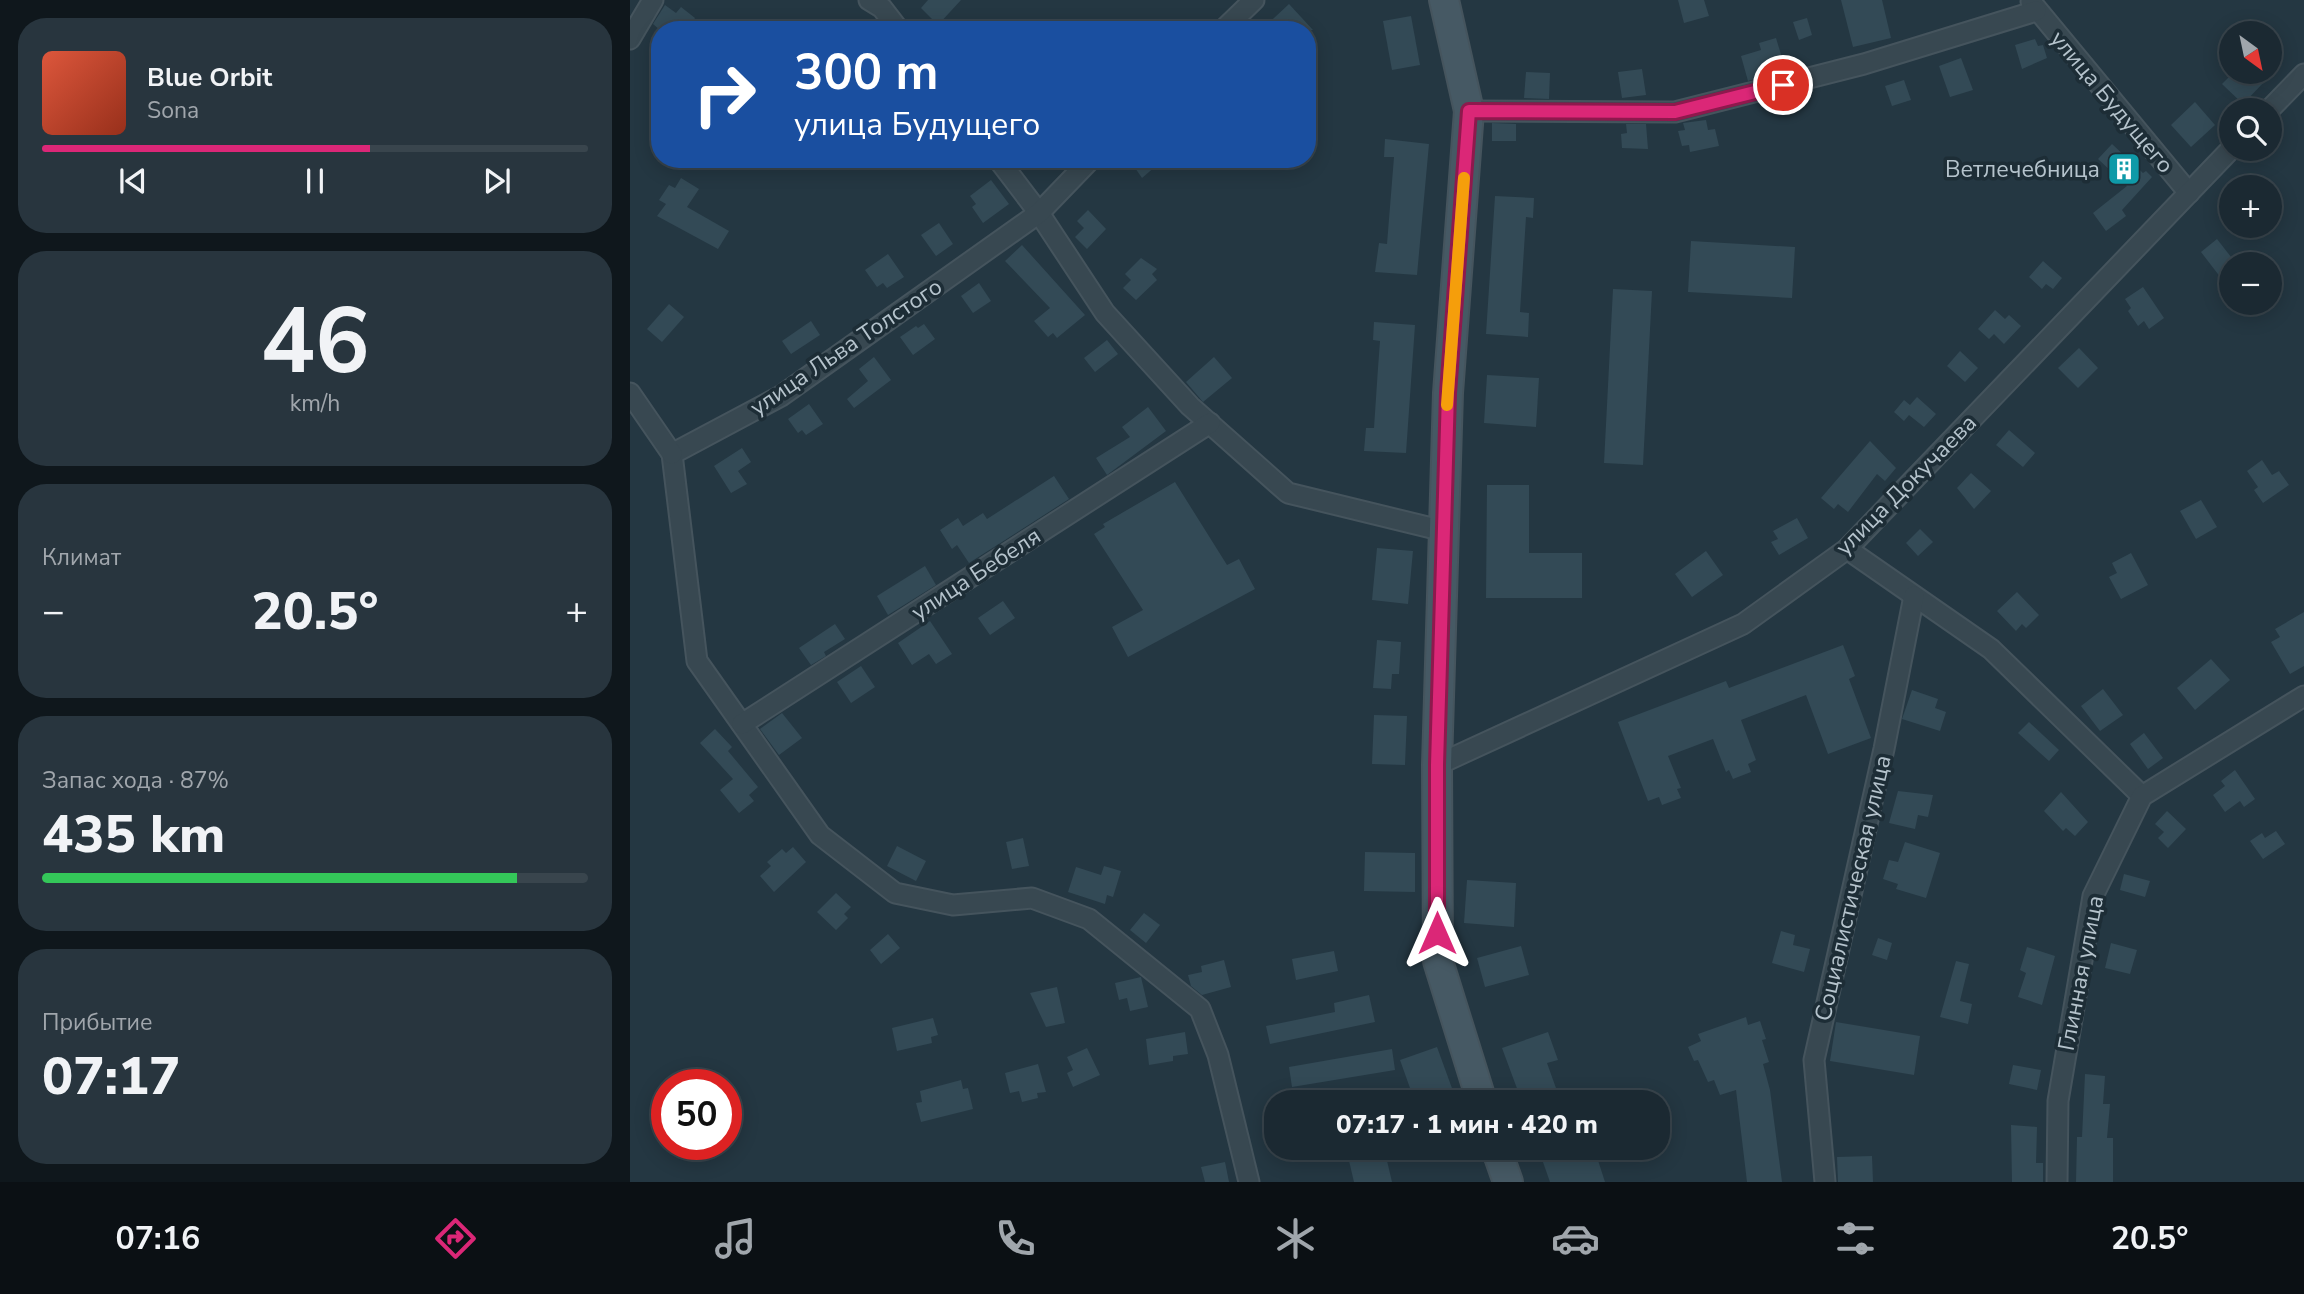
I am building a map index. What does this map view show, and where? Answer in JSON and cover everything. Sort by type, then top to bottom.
[{"type":"main road","points":[[1444,0],[1469,111],[1448,393],[1437,765],[1437,961],[1478,1090]]},
{"type":"main road","points":[[1500,1160],[1508,1182]]},
{"type":"street","points":[[630,39],[653,0]]},
{"type":"street","points":[[869,0],[882,8],[892,21]]},
{"type":"street","points":[[1232,21],[1254,0]]},
{"type":"street","name":"улица Будущего","points":[[1469,111],[1675,112],[1864,64],[2033,6],[2189,193]]},
{"type":"street","points":[[2281,98],[2304,74]]},
{"type":"street","name":"улица Докучаева","points":[[1437,765],[1743,624],[1847,549],[2220,161]]},
{"type":"street","points":[[1005,168],[1039,213],[1105,313],[1210,423],[1288,493],[1444,531]]},
{"type":"street","name":"улица Льва Толстого","points":[[672,454],[781,396],[1039,213],[1082,168]]},
{"type":"street","points":[[630,393],[672,454],[696,661],[820,835],[895,892],[953,905],[1032,898],[1089,919],[1200,1009],[1218,1055],[1249,1182]]},
{"type":"street","name":"улица Бебеля","points":[[742,724],[1210,423]]},
{"type":"street","points":[[1847,549],[1991,649],[2142,796],[2304,696]]},
{"type":"street","name":"Социалистическая улица","points":[[1825,1182],[1814,1060],[1884,749],[1914,596]]},
{"type":"street","name":"Глинная улица","points":[[2057,1182],[2058,1101],[2093,896],[2142,796]]},
{"type":"building","points":[[928,0],[961,0],[942,21],[934,21],[921,8]]},
{"type":"building","points":[[1678,0],[1704,0],[1709,16],[1684,23]]},
{"type":"building","points":[[1841,0],[1882,0],[1891,38],[1853,47]]},
{"type":"building","points":[[1289,4],[1305,21],[1271,21]]},
{"type":"building","points":[[665,5],[676,13],[681,7],[695,18],[693,21],[655,21]]},
{"type":"building","points":[[1411,16],[1420,65],[1392,70],[1383,21]]},
{"type":"building","points":[[1807,18],[1812,35],[1799,40],[1793,22]]},
{"type":"building","points":[[1776,38],[1786,71],[1748,81],[1741,56],[1761,50],[1759,43]]},
{"type":"building","points":[[2035,39],[2038,46],[2043,45],[2047,58],[2022,69],[2015,45]]},
{"type":"building","points":[[1961,58],[1973,90],[1950,97],[1939,66]]},
{"type":"building","points":[[1642,69],[1646,95],[1622,98],[1618,72]]},
{"type":"building","points":[[1526,72],[1550,73],[1549,99],[1524,98]]},
{"type":"building","points":[[1904,80],[1911,100],[1892,106],[1885,86]]},
{"type":"building","points":[[2222,84],[2262,84],[2249,98],[2237,98]]},
{"type":"building","points":[[2195,102],[2215,125],[2191,147],[2171,125]]},
{"type":"building","points":[[1706,120],[1708,130],[1715,129],[1719,146],[1690,152],[1689,145],[1682,146],[1678,131],[1685,130],[1683,123]]},
{"type":"building","points":[[1492,123],[1516,124],[1516,141],[1492,141]]},
{"type":"building","points":[[1626,124],[1646,124],[1648,149],[1622,148],[1621,134],[1627,133]]},
{"type":"building","points":[[1385,139],[1429,144],[1417,275],[1375,272],[1379,243],[1387,244],[1394,157],[1384,157]]},
{"type":"building","points":[[2112,144],[2143,173],[2146,171],[2152,177],[2122,210],[2126,216],[2106,231],[2093,213],[2127,186],[2098,159]]},
{"type":"building","points":[[1135,168],[1154,168],[1142,178]]},
{"type":"building","points":[[681,178],[699,189],[687,207],[729,231],[718,249],[657,216],[666,204],[659,200],[669,185],[675,188]]},
{"type":"building","points":[[991,180],[1009,204],[983,223],[972,207],[976,204],[970,196]]},
{"type":"building","points":[[1495,196],[1534,198],[1533,218],[1526,217],[1520,312],[1529,313],[1528,337],[1486,334]]},
{"type":"building","points":[[1088,210],[1106,229],[1087,249],[1075,237],[1084,228],[1077,221]]},
{"type":"building","points":[[939,223],[953,244],[936,256],[921,235]]},
{"type":"building","points":[[2217,239],[2227,252],[2219,252],[2219,275],[2201,252]]},
{"type":"building","points":[[1691,241],[1795,247],[1792,298],[1688,292]]},
{"type":"building","points":[[1022,245],[1085,315],[1057,338],[1053,333],[1048,337],[1034,321],[1050,308],[1005,261]]},
{"type":"building","points":[[888,254],[904,277],[887,288],[883,283],[877,287],[865,270]]},
{"type":"building","points":[[1141,258],[1157,269],[1152,274],[1157,280],[1136,300],[1123,288],[1131,280],[1125,274]]},
{"type":"building","points":[[2043,261],[2062,278],[2053,289],[2046,284],[2042,289],[2029,277]]},
{"type":"building","points":[[979,283],[991,301],[973,313],[961,296]]},
{"type":"building","points":[[2143,287],[2164,318],[2149,329],[2144,321],[2138,326],[2128,311],[2131,308],[2125,299]]},
{"type":"building","points":[[1613,289],[1652,291],[1643,465],[1604,463]]},
{"type":"building","points":[[669,304],[684,317],[662,342],[647,329]]},
{"type":"building","points":[[1995,310],[2005,319],[2009,315],[2021,326],[2004,344],[1994,334],[1989,339],[1978,329]]},
{"type":"building","points":[[811,321],[820,335],[791,354],[782,341]]},
{"type":"building","points":[[1374,322],[1415,325],[1406,453],[1364,451],[1366,428],[1374,428],[1380,341],[1373,340]]},
{"type":"building","points":[[924,324],[935,339],[913,355],[900,337]]},
{"type":"building","points":[[1107,340],[1118,354],[1095,372],[1084,358]]},
{"type":"building","points":[[2079,348],[2098,368],[2078,388],[2058,368]]},
{"type":"building","points":[[1960,351],[1978,368],[1965,382],[1947,366]]},
{"type":"building","points":[[874,357],[891,380],[854,408],[847,399],[868,381],[859,369]]},
{"type":"building","points":[[1214,357],[1232,378],[1203,402],[1186,382]]},
{"type":"building","points":[[1487,375],[1539,378],[1536,427],[1484,423]]},
{"type":"building","points":[[1917,397],[1936,414],[1924,427],[1909,415],[1904,421],[1894,412],[1904,400],[1910,405]]},
{"type":"building","points":[[809,404],[823,424],[806,435],[802,430],[798,433],[788,419]]},
{"type":"building","points":[[1148,407],[1166,431],[1107,475],[1096,458],[1130,437],[1122,427]]},
{"type":"building","points":[[2009,430],[2035,453],[2023,467],[1996,445]]},
{"type":"building","points":[[1870,441],[1896,468],[1885,481],[1877,474],[1848,512],[1838,504],[1834,509],[1821,498]]},
{"type":"building","points":[[742,448],[751,462],[738,471],[747,484],[731,493],[714,466]]},
{"type":"building","points":[[2262,460],[2272,475],[2279,471],[2289,485],[2263,503],[2254,490],[2258,487],[2247,471]]},
{"type":"building","points":[[1971,473],[1991,491],[1974,509],[1957,488]]},
{"type":"building","points":[[1054,476],[1069,499],[969,563],[957,545],[952,549],[940,530],[958,518],[963,526],[983,513],[987,519]]},
{"type":"building","points":[[1175,482],[1227,565],[1239,559],[1255,589],[1128,657],[1112,627],[1143,610],[1094,534],[1105,527],[1103,524]]},
{"type":"building","points":[[1487,485],[1529,485],[1529,553],[1582,553],[1582,598],[1486,598]]},
{"type":"building","points":[[2201,500],[2217,527],[2196,539],[2180,511]]},
{"type":"building","points":[[1797,518],[1808,538],[1779,555],[1771,542],[1778,539],[1773,531]]},
{"type":"building","points":[[1920,529],[1933,542],[1918,556],[1906,543]]},
{"type":"building","points":[[1377,548],[1413,551],[1408,604],[1372,600]]},
{"type":"building","points":[[1706,551],[1723,575],[1692,597],[1675,574]]},
{"type":"building","points":[[2131,553],[2148,585],[2121,599],[2109,577],[2117,573],[2112,563]]},
{"type":"building","points":[[925,566],[936,585],[888,615],[877,596]]},
{"type":"building","points":[[2017,592],[2039,615],[2026,628],[2022,624],[2016,631],[1997,611]]},
{"type":"building","points":[[1003,601],[1015,618],[990,635],[978,618]]},
{"type":"building","points":[[2304,612],[2304,666],[2290,674],[2271,642],[2280,637],[2275,629]]},
{"type":"building","points":[[930,621],[952,654],[936,664],[929,654],[912,665],[898,643]]},
{"type":"building","points":[[835,624],[845,639],[824,652],[826,656],[811,665],[799,648]]},
{"type":"building","points":[[1377,640],[1401,642],[1399,674],[1392,674],[1391,689],[1373,688]]},
{"type":"building","points":[[1843,645],[1855,676],[1849,679],[1871,738],[1828,754],[1806,695],[1741,720],[1756,760],[1748,764],[1751,772],[1733,779],[1729,770],[1726,772],[1713,739],[1668,756],[1681,788],[1677,789],[1681,798],[1662,805],[1659,797],[1648,801],[1618,722],[1726,681],[1729,688]]},
{"type":"building","points":[[2211,659],[2230,680],[2195,710],[2177,688]]},
{"type":"building","points":[[861,666],[875,687],[851,703],[837,682]]},
{"type":"building","points":[[2103,689],[2123,715],[2100,731],[2081,706]]},
{"type":"building","points":[[1912,690],[1938,699],[1935,708],[1946,712],[1940,731],[1902,719]]},
{"type":"building","points":[[782,713],[802,738],[779,755],[760,729]]},
{"type":"building","points":[[1374,715],[1407,716],[1405,765],[1372,764]]},
{"type":"building","points":[[2029,722],[2059,750],[2049,761],[2018,733]]},
{"type":"building","points":[[715,729],[732,747],[728,751],[758,787],[749,795],[754,801],[739,813],[720,790],[733,779],[700,743]]},
{"type":"building","points":[[2144,733],[2163,758],[2148,769],[2130,744]]},
{"type":"building","points":[[2235,770],[2255,799],[2244,807],[2240,801],[2225,812],[2213,795],[2225,786],[2221,781]]},
{"type":"building","points":[[1898,791],[1933,795],[1928,817],[1918,815],[1915,829],[1889,823]]},
{"type":"building","points":[[2061,792],[2088,822],[2075,836],[2066,828],[2063,831],[2044,811]]},
{"type":"building","points":[[2167,811],[2186,829],[2168,848],[2158,838],[2164,832],[2155,824]]},
{"type":"building","points":[[2276,831],[2285,844],[2263,859],[2250,841],[2262,833],[2265,838]]},
{"type":"building","points":[[1023,838],[1029,866],[1012,869],[1006,842]]},
{"type":"building","points":[[1905,842],[1940,853],[1926,898],[1896,889],[1898,884],[1883,879],[1889,860],[1898,862]]},
{"type":"building","points":[[897,846],[926,861],[916,881],[887,866]]},
{"type":"building","points":[[793,847],[806,862],[774,892],[760,876],[771,866],[767,862],[782,849],[786,853]]},
{"type":"building","points":[[1365,852],[1415,853],[1415,892],[1364,891]]},
{"type":"building","points":[[1104,866],[1121,871],[1113,897],[1107,895],[1105,904],[1068,892],[1076,867],[1101,875]]},
{"type":"building","points":[[2124,874],[2150,881],[2145,897],[2120,890]]},
{"type":"building","points":[[1467,880],[1516,883],[1514,927],[1464,923]]},
{"type":"building","points":[[836,893],[851,907],[844,914],[848,918],[836,930],[817,912]]},
{"type":"building","points":[[1144,913],[1160,925],[1146,943],[1130,930]]},
{"type":"building","points":[[1781,931],[1795,935],[1793,945],[1810,949],[1804,972],[1772,963]]},
{"type":"building","points":[[888,934],[900,948],[881,964],[870,950]]},
{"type":"building","points":[[1878,938],[1892,943],[1887,960],[1872,955]]},
{"type":"building","points":[[2111,943],[2137,950],[2130,974],[2105,968]]},
{"type":"building","points":[[1521,946],[1529,975],[1485,987],[1477,958]]},
{"type":"building","points":[[2027,947],[2055,956],[2042,1005],[2018,997],[2026,973],[2020,970]]},
{"type":"building","points":[[1334,951],[1338,971],[1296,980],[1292,959]]},
{"type":"building","points":[[1224,960],[1231,987],[1202,995],[1191,986],[1188,975],[1202,972],[1201,966]]},
{"type":"building","points":[[1956,961],[1969,964],[1960,1001],[1972,1004],[1968,1024],[1940,1017]]},
{"type":"building","points":[[1141,977],[1148,1007],[1130,1011],[1127,998],[1119,1000],[1115,983]]},
{"type":"building","points":[[1057,987],[1065,1023],[1046,1027],[1030,993]]},
{"type":"building","points":[[1369,995],[1375,1022],[1270,1044],[1266,1026],[1335,1012],[1334,1003]]},
{"type":"building","points":[[1746,1017],[1748,1025],[1760,1021],[1766,1039],[1762,1040],[1769,1062],[1763,1064],[1770,1090],[1782,1182],[1747,1182],[1736,1090],[1720,1095],[1714,1080],[1708,1082],[1698,1060],[1694,1061],[1688,1047],[1701,1041],[1698,1034]]},
{"type":"building","points":[[933,1018],[938,1035],[931,1037],[932,1043],[897,1051],[892,1028]]},
{"type":"building","points":[[1836,1022],[1920,1036],[1914,1075],[1830,1061]]},
{"type":"building","points":[[1185,1032],[1188,1054],[1173,1056],[1173,1061],[1149,1065],[1146,1039]]},
{"type":"building","points":[[1548,1032],[1558,1060],[1547,1063],[1557,1090],[1518,1090],[1502,1048]]},
{"type":"building","points":[[1437,1047],[1453,1090],[1411,1090],[1400,1060]]},
{"type":"building","points":[[1087,1048],[1100,1075],[1073,1087],[1067,1073],[1073,1070],[1067,1057]]},
{"type":"building","points":[[1392,1049],[1395,1070],[1292,1087],[1289,1067]]},
{"type":"building","points":[[1038,1064],[1046,1092],[1037,1093],[1038,1098],[1022,1102],[1019,1091],[1010,1093],[1005,1073]]},
{"type":"building","points":[[2013,1065],[2041,1070],[2037,1090],[2009,1084]]},
{"type":"building","points":[[2085,1074],[2105,1076],[2103,1104],[2110,1104],[2107,1138],[2113,1138],[2113,1182],[2076,1182],[2077,1137],[2082,1137]]},
{"type":"building","points":[[961,1080],[963,1089],[968,1088],[973,1109],[921,1122],[916,1103],[922,1102],[920,1091]]},
{"type":"building","points":[[2011,1125],[2037,1127],[2036,1163],[2043,1163],[2043,1182],[2012,1182]]},
{"type":"building","points":[[1872,1156],[1873,1182],[1838,1182],[1837,1157]]},
{"type":"building","points":[[1349,1160],[1387,1160],[1392,1182],[1354,1182]]},
{"type":"building","points":[[1542,1160],[1598,1160],[1605,1182],[1550,1182]]},
{"type":"building","points":[[1225,1162],[1229,1182],[1205,1182],[1201,1167]]},
{"type":"slow traffic","points":[[1447,405],[1464,178]]},
{"type":"place","name":"Ветлечебница","points":[[2124,169]]},
{"type":"route","points":[[1437,933],[1437,765],[1448,393],[1469,111],[1675,112],[1783,85]]}]
